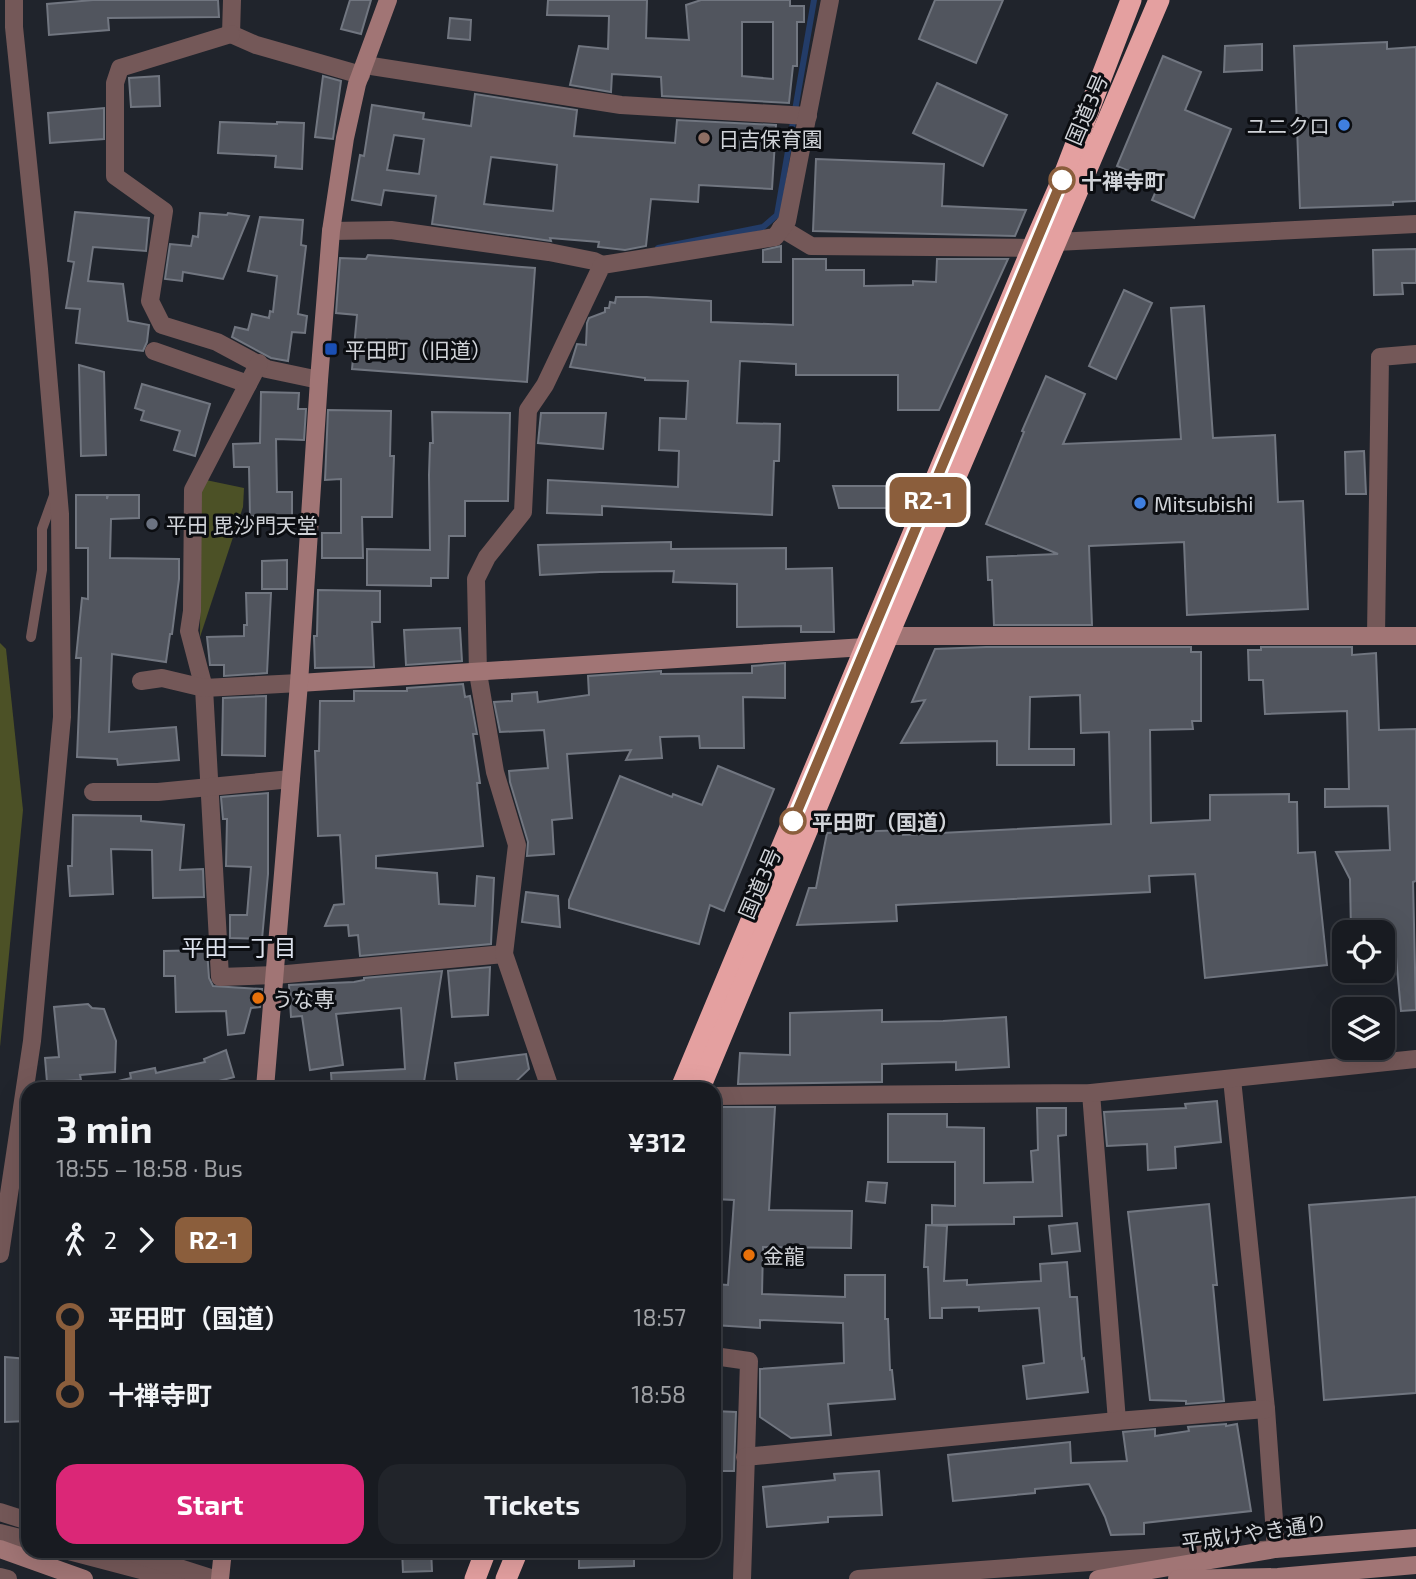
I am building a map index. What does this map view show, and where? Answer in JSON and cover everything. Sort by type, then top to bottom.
[{"type":"highway","name":"国道3号","points":[[684,1082],[1062,180],[1131,0]]},
{"type":"highway","name":"国道3号","points":[[702,1082],[888,636],[1159,0]]},
{"type":"highway","points":[[475,1579],[483,1558]]},
{"type":"highway","points":[[506,1579],[515,1558]]},
{"type":"street","points":[[14,0],[14,27],[58,486],[62,717],[26,1082]]},
{"type":"street","points":[[231,34],[232,0]]},
{"type":"street","points":[[266,1082],[299,683],[331,231],[345,138],[363,70],[388,0]]},
{"type":"street","points":[[331,231],[391,230],[549,253],[594,261],[602,265],[775,237],[787,221],[830,0]]},
{"type":"street","points":[[319,380],[267,369],[217,342],[162,325],[150,301],[164,211],[115,176],[115,83],[120,68],[231,34],[256,45],[363,70],[621,105],[808,116]]},
{"type":"street","points":[[1056,243],[1416,224]]},
{"type":"street","points":[[782,228],[811,246],[1032,248]]},
{"type":"street","points":[[548,1082],[504,954],[517,845],[495,772],[478,673],[475,579],[487,557],[523,512],[528,410],[545,385],[602,265]]},
{"type":"street","points":[[154,351],[248,384]]},
{"type":"street","points":[[1376,636],[1380,357],[1416,354]]},
{"type":"street","points":[[259,363],[193,489],[192,611],[189,631],[204,688],[220,977],[276,975],[504,954]]},
{"type":"street","points":[[141,681],[162,678],[204,688],[478,673],[865,647],[888,636],[1416,636]]},
{"type":"street","points":[[93,792],[158,792],[291,779]]},
{"type":"street","points":[[721,1096],[1091,1093],[1416,1059]]},
{"type":"street","points":[[858,1579],[1275,1549],[1266,1409],[1232,1079]]},
{"type":"street","points":[[1091,1093],[1117,1421]]},
{"type":"street","points":[[0,1254],[21,1114]]},
{"type":"street","points":[[721,1357],[750,1362],[742,1579]]},
{"type":"street","points":[[745,1457],[1266,1409]]},
{"type":"street","points":[[0,1512],[21,1519]]},
{"type":"street","points":[[0,1533],[21,1538]]},
{"type":"street","name":"平成けやき通り","points":[[1098,1579],[1275,1549],[1416,1538]]},
{"type":"street","points":[[0,1549],[21,1557]]},
{"type":"street","points":[[24,1558],[84,1579]]},
{"type":"street","points":[[95,1558],[175,1579]]},
{"type":"street","points":[[147,1558],[214,1579]]},
{"type":"street","points":[[220,1579],[222,1558]]},
{"type":"street","points":[[0,1559],[47,1567]]},
{"type":"street","name":"平成けやき通り","points":[[1177,1579],[1273,1578],[1416,1565]]},
{"type":"street","points":[[0,1577],[8,1579]]},
{"type":"lane","points":[[31,637],[42,570],[42,530],[58,486]]},
{"type":"green space","points":[[201,479],[244,488],[243,507],[200,637]]},
{"type":"green space","points":[[0,643],[6,649],[23,810],[0,1047]]},
{"type":"building","points":[[93,0],[218,0],[219,17],[108,18],[109,30],[49,35],[47,4]]},
{"type":"building","points":[[350,0],[371,0],[361,34],[341,29]]},
{"type":"building","points":[[548,0],[647,0],[646,38],[689,40],[686,5],[701,0],[790,0],[790,6],[804,6],[804,22],[797,22],[797,66],[793,66],[789,103],[662,96],[661,77],[612,74],[611,92],[570,85],[579,46],[608,49],[609,16],[547,15]],"holes":[[[742,22],[773,22],[773,79],[742,76]]]},
{"type":"building","points":[[935,0],[1003,0],[976,63],[919,39]]},
{"type":"building","points":[[450,18],[471,20],[470,40],[448,38]]},
{"type":"building","name":"ユニクロ","points":[[1387,42],[1387,49],[1416,47],[1416,201],[1393,202],[1393,205],[1300,208],[1294,46]]},
{"type":"building","points":[[1262,44],[1262,70],[1224,72],[1225,46]]},
{"type":"building","points":[[1163,56],[1201,72],[1185,110],[1231,129],[1194,218],[1152,200],[1159,184],[1117,166]]},
{"type":"building","points":[[159,76],[160,106],[131,107],[129,78]]},
{"type":"building","points":[[323,76],[341,81],[333,139],[315,137]]},
{"type":"building","points":[[937,83],[1007,115],[983,166],[913,133]]},
{"type":"building","points":[[475,94],[577,110],[574,136],[675,143],[677,120],[776,125],[772,189],[699,185],[698,202],[651,199],[646,246],[625,250],[598,247],[599,242],[550,238],[551,241],[432,224],[436,196],[384,190],[381,205],[352,200],[360,155],[364,156],[372,105],[424,113],[423,119],[471,126]],"holes":[[[394,135],[424,139],[419,174],[387,170]],[[491,157],[557,165],[553,211],[484,204]]]},
{"type":"building","points":[[104,108],[104,139],[50,143],[48,113]]},
{"type":"building","points":[[220,122],[304,123],[302,169],[275,167],[276,156],[218,153]]},
{"type":"building","points":[[816,159],[944,164],[942,206],[1026,210],[1015,236],[813,231]]},
{"type":"building","points":[[75,212],[149,218],[146,251],[93,247],[88,281],[123,284],[128,321],[149,325],[143,351],[76,343],[80,309],[66,308],[74,262],[68,261]]},
{"type":"building","points":[[200,213],[249,216],[223,279],[183,272],[182,281],[165,279],[170,244],[191,246],[193,236],[198,237]]},
{"type":"building","points":[[260,217],[303,220],[301,245],[306,246],[298,314],[307,316],[305,333],[292,332],[288,361],[271,358],[232,337],[235,327],[248,330],[252,314],[269,318],[270,311],[273,312],[277,276],[248,271]]},
{"type":"building","points":[[781,246],[781,262],[763,262],[763,250]]},
{"type":"building","points":[[1416,249],[1416,283],[1402,283],[1403,294],[1374,295],[1373,250]]},
{"type":"building","points":[[368,255],[535,268],[527,382],[352,369],[357,315],[336,313],[340,258],[366,259]]},
{"type":"building","points":[[793,259],[826,259],[826,270],[864,270],[864,286],[913,285],[913,281],[936,282],[937,259],[1008,259],[939,410],[898,410],[898,375],[796,375],[796,364],[740,361],[737,423],[780,424],[779,461],[774,461],[772,515],[602,506],[602,515],[547,513],[548,480],[678,487],[679,451],[659,450],[660,418],[686,419],[688,381],[645,380],[570,367],[577,344],[586,345],[589,318],[605,312],[610,302],[615,303],[616,297],[647,297],[711,301],[711,322],[793,325]]},
{"type":"building","points":[[1124,290],[1152,303],[1116,379],[1089,366]]},
{"type":"building","points":[[1204,306],[1213,438],[1275,435],[1278,502],[1303,501],[1308,609],[1187,615],[1184,542],[1089,546],[1092,625],[994,625],[992,580],[988,580],[987,557],[1058,554],[986,524],[1046,376],[1085,394],[1063,444],[1181,439],[1171,308]]},
{"type":"building","points":[[79,365],[104,372],[106,455],[81,456]]},
{"type":"building","points":[[142,384],[210,404],[195,456],[174,450],[180,431],[141,420],[144,411],[135,408]]},
{"type":"building","points":[[261,392],[299,393],[298,409],[306,409],[304,440],[276,439],[277,492],[292,492],[292,516],[250,516],[249,467],[234,467],[233,444],[260,443]]},
{"type":"building","points":[[328,410],[391,411],[390,456],[394,456],[392,517],[362,517],[363,558],[322,558],[322,533],[341,533],[341,479],[325,480]]},
{"type":"building","points":[[432,412],[510,413],[508,501],[465,501],[465,536],[449,536],[448,578],[431,578],[431,586],[367,585],[367,549],[430,550]]},
{"type":"building","points":[[541,413],[606,413],[603,449],[538,443]]},
{"type":"building","points":[[1364,451],[1366,494],[1346,494],[1345,452]]},
{"type":"building","points":[[833,486],[903,486],[903,508],[839,508]]},
{"type":"building","points":[[76,495],[107,495],[107,499],[108,495],[139,495],[139,518],[111,519],[110,558],[179,559],[179,579],[166,662],[112,654],[109,732],[176,727],[179,760],[118,765],[117,759],[77,757],[81,658],[76,658],[82,598],[88,599],[88,548],[76,548]]},
{"type":"building","points":[[671,542],[671,549],[786,548],[786,569],[832,568],[834,632],[801,632],[801,626],[737,627],[737,584],[673,582],[674,571],[540,575],[538,545]]},
{"type":"building","points":[[287,560],[287,589],[262,589],[262,561]]},
{"type":"building","points":[[318,590],[380,591],[380,622],[372,622],[374,667],[315,668],[314,636],[317,636]]},
{"type":"building","points":[[246,593],[271,593],[267,673],[224,676],[224,665],[210,665],[207,637],[244,636],[244,625],[247,625]]},
{"type":"building","points":[[460,628],[462,661],[406,665],[404,630]]},
{"type":"building","points":[[1191,647],[1191,652],[1201,652],[1201,721],[1192,721],[1193,729],[1150,730],[1151,823],[1210,820],[1210,795],[1289,794],[1289,802],[1297,802],[1298,853],[1315,852],[1327,965],[1205,978],[1195,874],[1149,876],[1150,892],[896,905],[897,921],[797,925],[809,888],[816,888],[827,833],[903,830],[903,835],[1111,824],[1109,732],[1081,733],[1080,695],[1030,697],[1029,749],[1074,749],[1074,765],[997,765],[997,741],[901,743],[925,700],[912,702],[935,649]]},
{"type":"building","points":[[1261,647],[1352,647],[1352,655],[1376,653],[1379,730],[1416,729],[1416,881],[1413,882],[1416,1010],[1401,1011],[1395,920],[1351,920],[1350,879],[1336,852],[1390,850],[1388,806],[1325,807],[1325,789],[1349,789],[1347,711],[1265,714],[1263,680],[1249,680],[1248,650],[1261,650]]},
{"type":"building","points":[[785,663],[785,698],[743,697],[744,748],[700,748],[699,736],[660,737],[662,758],[626,760],[631,750],[567,754],[572,818],[552,820],[554,854],[527,856],[528,842],[509,771],[548,768],[544,730],[500,732],[494,702],[512,701],[512,694],[537,692],[538,702],[589,695],[588,676],[661,671],[661,674],[752,673],[752,666]]},
{"type":"building","points":[[463,684],[465,697],[470,696],[477,734],[473,734],[480,783],[477,783],[483,846],[376,856],[376,868],[437,873],[439,904],[475,906],[477,876],[494,878],[491,944],[360,956],[358,935],[349,936],[348,925],[325,926],[334,905],[344,904],[340,835],[318,836],[315,751],[319,751],[320,701],[354,701],[354,691],[407,691],[407,688]]},
{"type":"building","points":[[266,696],[265,756],[222,755],[223,698]]},
{"type":"building","points":[[718,766],[774,789],[724,911],[710,905],[699,944],[569,908],[569,900],[620,776],[672,797],[673,794],[702,805]]},
{"type":"building","points":[[268,793],[268,874],[262,939],[230,938],[230,915],[247,915],[251,867],[226,866],[227,819],[223,819],[221,797]]},
{"type":"building","points":[[73,815],[141,816],[141,821],[184,825],[180,870],[203,869],[204,897],[153,898],[152,850],[111,849],[113,894],[70,896],[68,866],[72,866]]},
{"type":"building","points":[[526,892],[558,896],[560,927],[522,922]]},
{"type":"building","points":[[207,950],[209,978],[213,986],[262,989],[260,1007],[251,1008],[244,1033],[228,1035],[226,1011],[176,1012],[175,976],[164,976],[164,951]]},
{"type":"building","points":[[490,967],[488,1015],[452,1017],[448,971]]},
{"type":"building","points":[[442,971],[424,1082],[332,1082],[331,1073],[405,1069],[401,1008],[336,1014],[343,1065],[310,1070],[302,1016],[291,1017],[289,985],[354,982],[364,978]]},
{"type":"building","points":[[88,1004],[92,1008],[104,1009],[116,1041],[115,1072],[80,1075],[81,1080],[47,1082],[45,1058],[59,1057],[54,1007]]},
{"type":"building","points":[[882,1010],[882,1022],[1006,1017],[1009,1067],[956,1070],[956,1062],[882,1064],[882,1082],[738,1084],[740,1053],[790,1055],[790,1013]]},
{"type":"building","points":[[226,1050],[234,1077],[215,1082],[118,1082],[131,1078],[130,1073],[155,1068],[156,1073],[205,1062],[204,1059]]},
{"type":"building","points":[[526,1054],[529,1069],[515,1082],[457,1082],[455,1063]]},
{"type":"building","points":[[1217,1101],[1221,1142],[1175,1147],[1176,1168],[1148,1170],[1147,1144],[1107,1146],[1104,1112],[1186,1108],[1185,1104]]},
{"type":"building","points":[[721,1107],[775,1107],[769,1210],[852,1211],[851,1248],[763,1247],[762,1294],[845,1297],[845,1275],[885,1275],[885,1319],[888,1319],[890,1370],[895,1399],[828,1404],[831,1435],[791,1438],[760,1417],[760,1369],[844,1363],[843,1323],[760,1320],[760,1328],[721,1325],[721,1284],[728,1285],[734,1200],[721,1199]]},
{"type":"building","points":[[1037,1108],[1066,1108],[1066,1135],[1058,1136],[1062,1216],[1014,1217],[1014,1224],[932,1225],[932,1205],[955,1206],[955,1162],[888,1162],[888,1114],[947,1114],[947,1127],[984,1128],[984,1183],[1033,1182],[1031,1151],[1038,1150]]},
{"type":"building","points":[[868,1182],[887,1183],[885,1203],[866,1201]]},
{"type":"building","points":[[1416,1197],[1416,1393],[1324,1400],[1309,1205]]},
{"type":"building","points":[[1209,1204],[1217,1285],[1213,1285],[1224,1401],[1186,1404],[1186,1401],[1150,1400],[1128,1212]]},
{"type":"building","points":[[1077,1223],[1080,1251],[1052,1254],[1049,1226]]},
{"type":"building","points":[[926,1225],[947,1226],[944,1281],[967,1280],[967,1285],[1041,1281],[1040,1264],[1067,1262],[1070,1297],[1077,1297],[1082,1359],[1084,1358],[1088,1392],[1027,1399],[1023,1366],[1044,1363],[1039,1308],[979,1311],[979,1307],[942,1308],[942,1318],[930,1318],[928,1267],[924,1267]]},
{"type":"building","points":[[5,1357],[21,1358],[21,1421],[5,1422]]},
{"type":"building","points":[[721,1411],[736,1412],[734,1471],[721,1471]]},
{"type":"building","points":[[1237,1424],[1251,1511],[1144,1523],[1144,1534],[1111,1535],[1089,1484],[1035,1489],[1035,1493],[953,1501],[948,1455],[1070,1442],[1071,1463],[1127,1461],[1123,1432],[1155,1429],[1155,1436],[1189,1431],[1188,1427]]},
{"type":"building","points":[[879,1471],[882,1515],[828,1517],[828,1522],[767,1527],[763,1487],[835,1480],[834,1474]]},
{"type":"building","points":[[402,1558],[431,1558],[432,1571],[403,1572]]},
{"type":"building","points":[[579,1558],[634,1558],[634,1566],[579,1568]]},
{"type":"waterway","points":[[658,248],[763,227],[777,215],[814,0]]},
{"type":"bus line","name":"R2-1","points":[[793,821],[1062,180]]},
{"type":"place","name":"ユニクロ","points":[[1344,125]]},
{"type":"place","name":"日吉保育園","points":[[704,138]]},
{"type":"place","name":"十禅寺町","points":[[1062,180]]},
{"type":"place","name":"平田町（旧道）","points":[[331,349]]},
{"type":"place","name":"Mitsubishi","points":[[1140,503]]},
{"type":"place","name":"平田 毘沙門天堂","points":[[152,524]]},
{"type":"place","name":"平田町（国道）","points":[[793,821]]},
{"type":"place","name":"うな専","points":[[258,998]]},
{"type":"place","name":"金龍","points":[[749,1255]]},
{"type":"district","name":"平田一丁目","points":[[239,947]]}]
